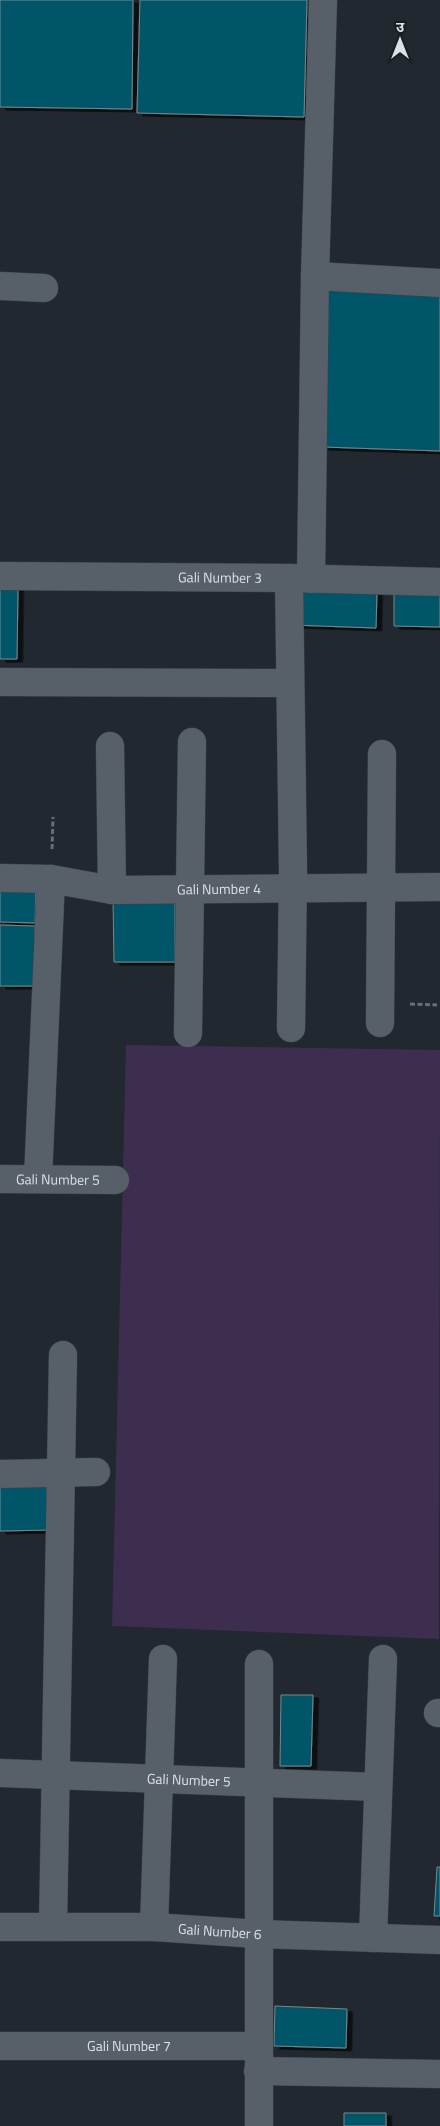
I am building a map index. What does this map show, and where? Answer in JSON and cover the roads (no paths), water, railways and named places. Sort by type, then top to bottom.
[{"type":"street","points":[[291,1028],[293,888],[290,683],[300,579],[315,276],[323,0]]},
{"type":"street","points":[[315,276],[440,283]]},
{"type":"street","points":[[0,286],[44,288]]},
{"type":"street","name":"Gali Number 3","points":[[0,576],[440,582]]},
{"type":"street","points":[[0,682],[290,683]]},
{"type":"street","points":[[188,1032],[192,742]]},
{"type":"street","points":[[110,746],[112,890]]},
{"type":"street","points":[[380,1023],[382,754]]},
{"type":"street","name":"Gali Number 4","points":[[0,878],[51,879],[112,890],[440,887]]},
{"type":"street","points":[[38,1179],[51,879]]},
{"type":"street","name":"Gali Number 5","points":[[0,1178],[115,1180]]},
{"type":"street","points":[[53,1928],[63,1355]]},
{"type":"street","points":[[0,1474],[96,1472]]},
{"type":"street","points":[[154,1927],[163,1659]]},
{"type":"street","points":[[373,1938],[383,1659]]},
{"type":"street","points":[[259,1664],[259,2126]]},
{"type":"street","name":"Gali Number 5","points":[[0,1773],[378,1787]]},
{"type":"street","name":"Gali Number 6","points":[[0,1928],[154,1927],[258,1934],[440,1940]]},
{"type":"street","name":"Gali Number 7","points":[[0,2046],[258,2058],[440,2074]]}]
